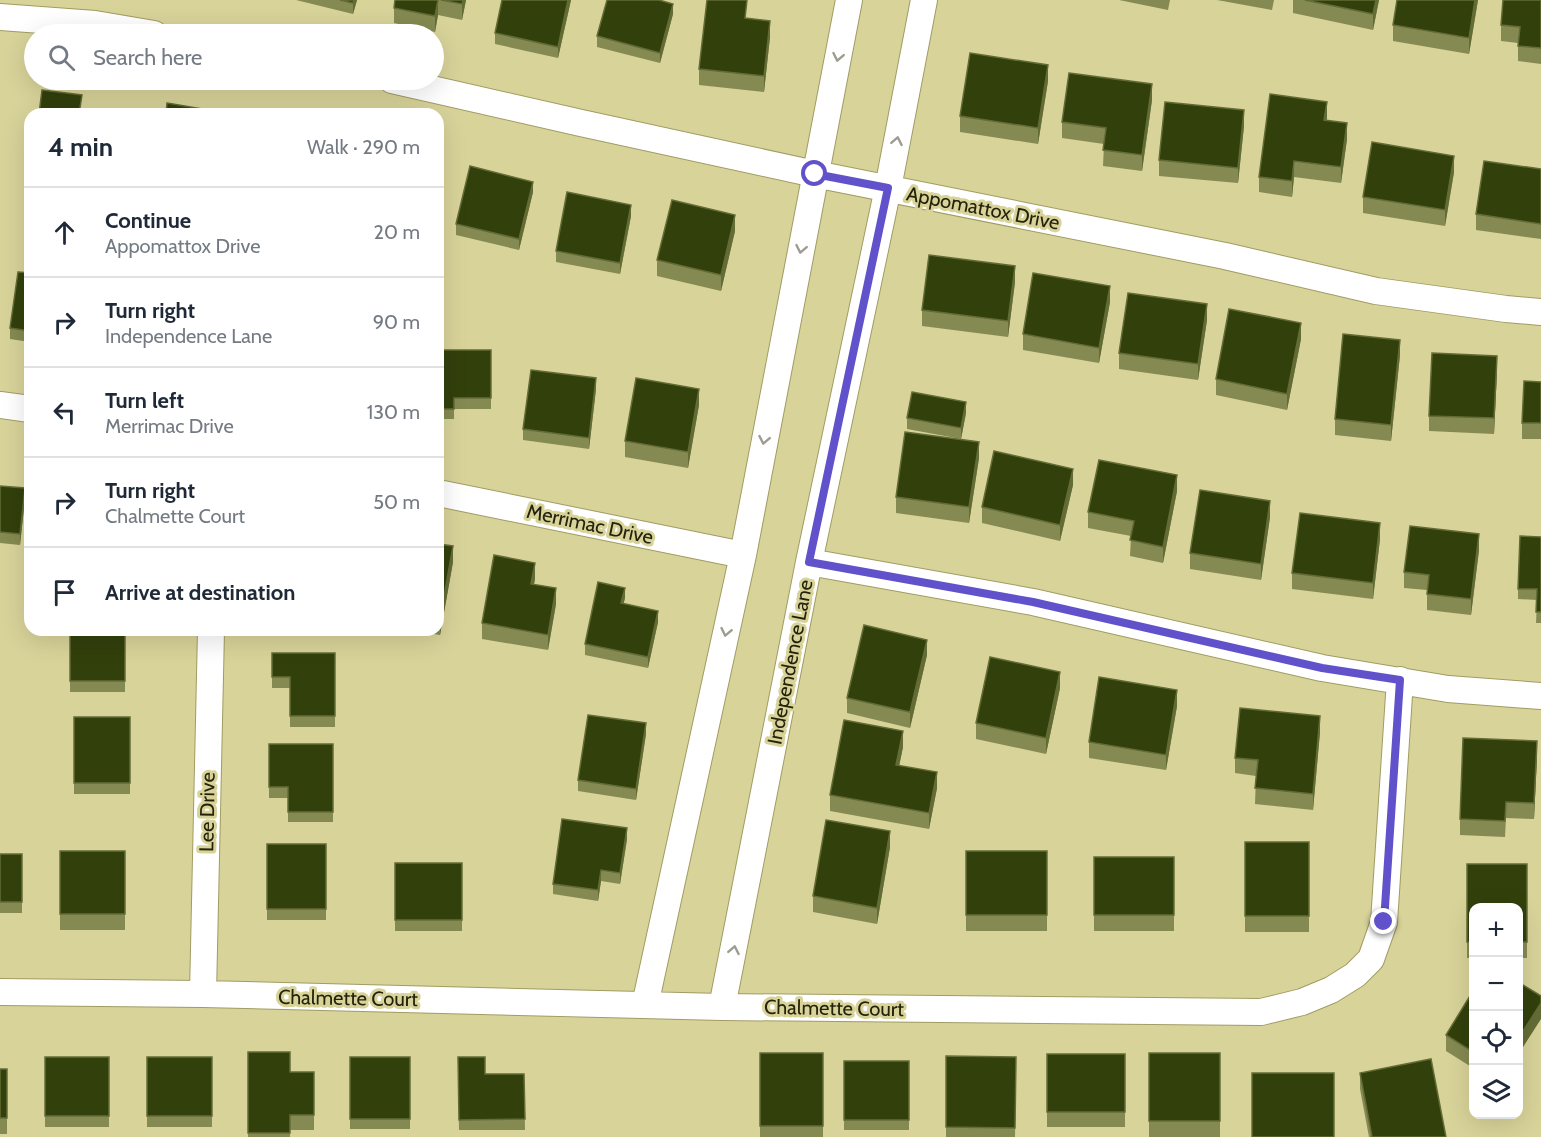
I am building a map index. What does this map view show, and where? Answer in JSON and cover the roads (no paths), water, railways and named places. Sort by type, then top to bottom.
[{"type":"street","points":[[645,1005],[742,555],[849,0]]},
{"type":"street","name":"Independence Lane","points":[[722,1007],[809,562],[888,188],[924,0]]},
{"type":"street","points":[[0,17],[95,24]]},
{"type":"street","name":"Appomattox Drive","points":[[436,90],[815,174],[1225,256],[1376,291],[1541,312]]},
{"type":"street","points":[[0,405],[24,408]]},
{"type":"street","name":"Merrimac Drive","points":[[444,494],[742,555]]},
{"type":"street","points":[[809,562],[1033,602],[1322,668],[1448,689],[1541,696]]},
{"type":"street","name":"Lee Drive","points":[[203,994],[211,636]]},
{"type":"street","name":"Chalmette Court","points":[[0,992],[203,994],[722,1007],[1260,1012],[1302,1002],[1331,990],[1355,975],[1371,959],[1384,922],[1400,680]]}]
